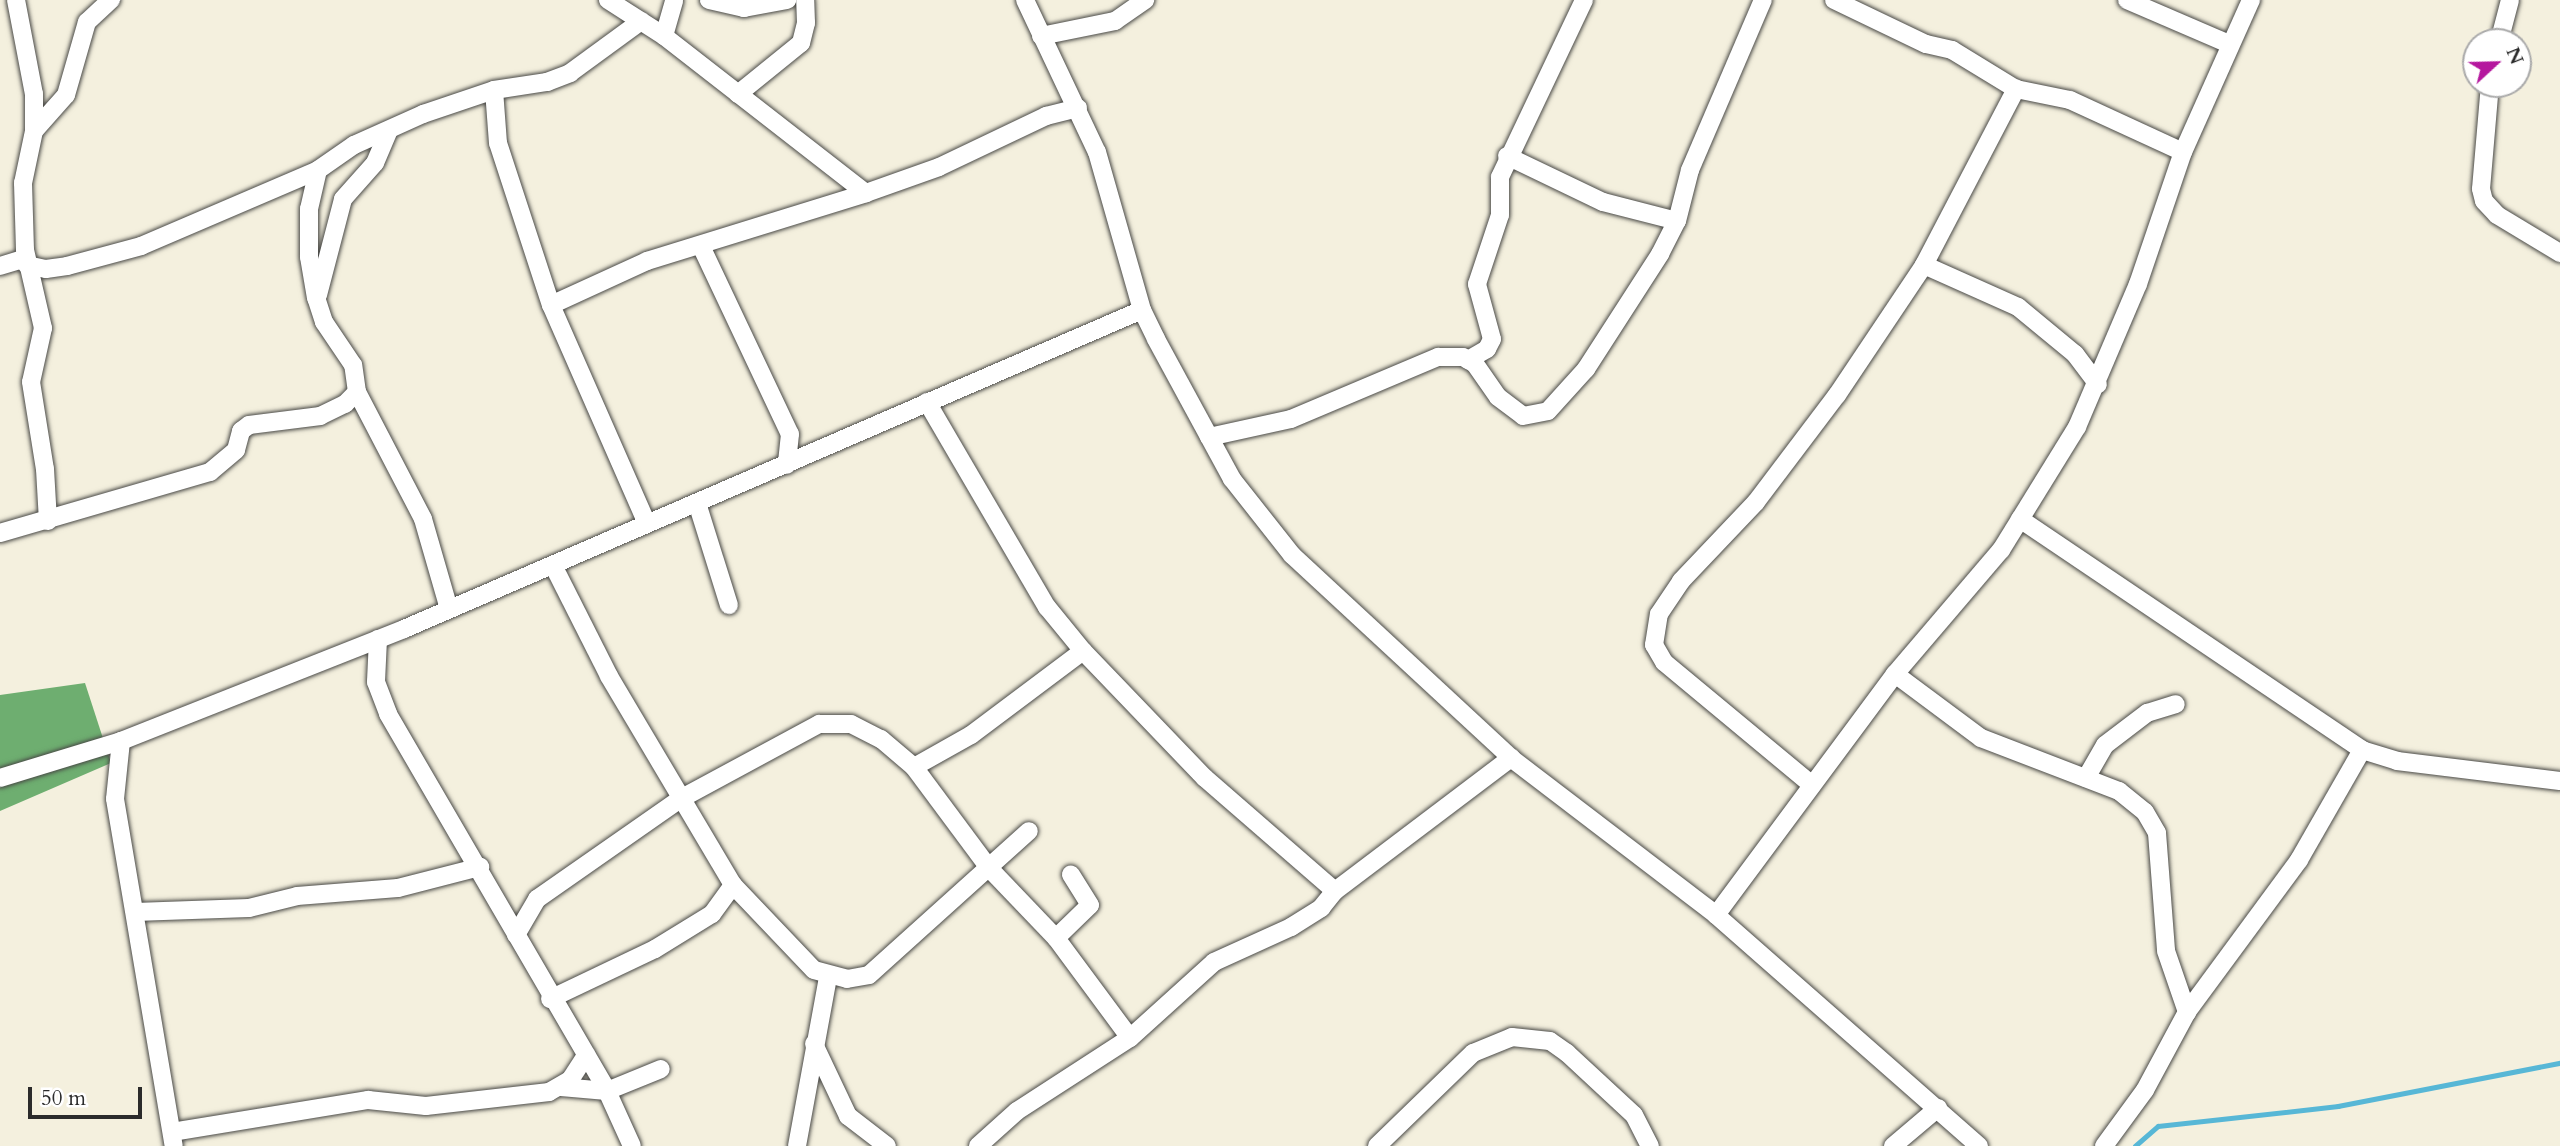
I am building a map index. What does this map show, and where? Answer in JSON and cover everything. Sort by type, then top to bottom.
[{"type":"street","points":[[16,0],[31,60],[34,131],[23,183],[26,261],[43,328],[31,382],[48,521]]},
{"type":"street","points":[[34,131],[66,95],[87,22],[111,0]]},
{"type":"street","points":[[608,0],[664,36],[866,193]]},
{"type":"street","points":[[664,36],[674,0]]},
{"type":"street","points":[[709,0],[744,8],[788,0]]},
{"type":"street","points":[[738,94],[801,43],[806,23],[805,0]]},
{"type":"street","points":[[1025,0],[1078,108],[1107,184],[1142,310],[1231,480],[1292,555],[1511,758],[1716,915],[1979,1146]]},
{"type":"street","points":[[1041,36],[1115,21],[1145,0]]},
{"type":"street","points":[[1209,437],[1291,419],[1419,362],[1438,357],[1468,360],[1487,349],[1492,339],[1477,284],[1500,215],[1500,177],[1507,156],[1584,0]]},
{"type":"street","points":[[1468,360],[1498,397],[1523,416],[1548,411],[1586,369],[1677,221],[1690,170],[1763,0]]},
{"type":"street","points":[[1834,0],[1926,44],[1952,50],[2016,89],[2070,100],[2183,152]]},
{"type":"street","points":[[2127,0],[2229,44]]},
{"type":"street","points":[[1716,915],[1895,674],[2001,550],[2020,519],[2098,384],[2183,152],[2250,0]]},
{"type":"street","points":[[2503,28],[2510,0]]},
{"type":"street","points":[[0,266],[26,261],[46,269],[141,246],[318,170],[354,145],[494,90],[547,82],[570,73],[641,21]]},
{"type":"street","points":[[1812,785],[1664,662],[1654,645],[1659,614],[1667,598],[1755,502],[1829,405],[1924,265],[2016,89]]},
{"type":"street","points":[[494,90],[498,143],[551,305],[647,524]]},
{"type":"street","points":[[2489,98],[2481,189],[2484,201],[2497,215],[2560,253]]},
{"type":"street","points":[[551,305],[647,261],[866,193],[939,167],[1046,116],[1078,108]]},
{"type":"street","points":[[316,298],[343,199],[375,163],[388,132]]},
{"type":"street","points":[[1507,156],[1603,202],[1677,221]]},
{"type":"street","points":[[318,170],[309,209],[309,257],[316,298],[324,321],[353,365],[357,392],[423,519],[450,609]]},
{"type":"street","points":[[701,246],[786,424],[791,440],[787,465]]},
{"type":"street","points":[[1924,265],[2018,307],[2075,354],[2098,384]]},
{"type":"street","points":[[0,778],[121,741],[378,639],[1142,310]]},
{"type":"street","points":[[0,533],[211,472],[236,450],[241,431],[249,425],[320,416],[345,404],[357,392]]},
{"type":"street","points":[[927,402],[1047,607],[1083,651],[1205,778],[1335,891]]},
{"type":"street","points":[[698,503],[729,605]]},
{"type":"street","points":[[2020,519],[2362,750],[2397,761],[2560,781]]},
{"type":"street","points":[[552,565],[609,676],[733,885],[814,970],[828,977],[847,979],[869,975],[1030,831]]},
{"type":"street","points":[[378,639],[376,682],[388,714],[480,867],[550,999],[607,1091],[632,1146]]},
{"type":"street","points":[[914,766],[971,735],[1083,651]]},
{"type":"street","points":[[1895,674],[1981,738],[2086,778],[2130,798],[2145,812],[2157,833],[2164,943],[2187,1012]]},
{"type":"street","points":[[2086,778],[2105,745],[2147,713],[2176,704]]},
{"type":"street","points":[[516,935],[537,898],[682,798],[827,723],[851,724],[867,731],[914,766],[989,868],[1056,938],[1130,1038]]},
{"type":"street","points":[[121,741],[116,799],[173,1139],[368,1100],[426,1106],[549,1092],[561,1087],[607,1091],[661,1069]]},
{"type":"street","points":[[2104,1146],[2145,1090],[2187,1012],[2283,884],[2362,750]]},
{"type":"street","points":[[978,1146],[1017,1111],[1130,1038],[1214,962],[1292,927],[1321,908],[1335,891],[1511,758]]},
{"type":"street","points":[[135,912],[249,908],[297,896],[398,888],[480,867]]},
{"type":"street","points":[[1056,938],[1090,905],[1072,875]]},
{"type":"street","points":[[550,999],[712,914],[733,885]]},
{"type":"street","points":[[797,1146],[828,977]]},
{"type":"street","points":[[1377,1146],[1473,1053],[1512,1037],[1550,1041],[1567,1053],[1634,1115],[1650,1146]]},
{"type":"street","points":[[814,1044],[848,1116],[887,1146]]},
{"type":"street","points":[[561,1087],[586,1055]]},
{"type":"street","points":[[1893,1146],[1938,1108]]},
{"type":"green space","points":[[85,683],[111,763],[0,811],[0,695]]},
{"type":"waterway","points":[[2135,1146],[2158,1126],[2338,1106],[2560,1063]]}]
